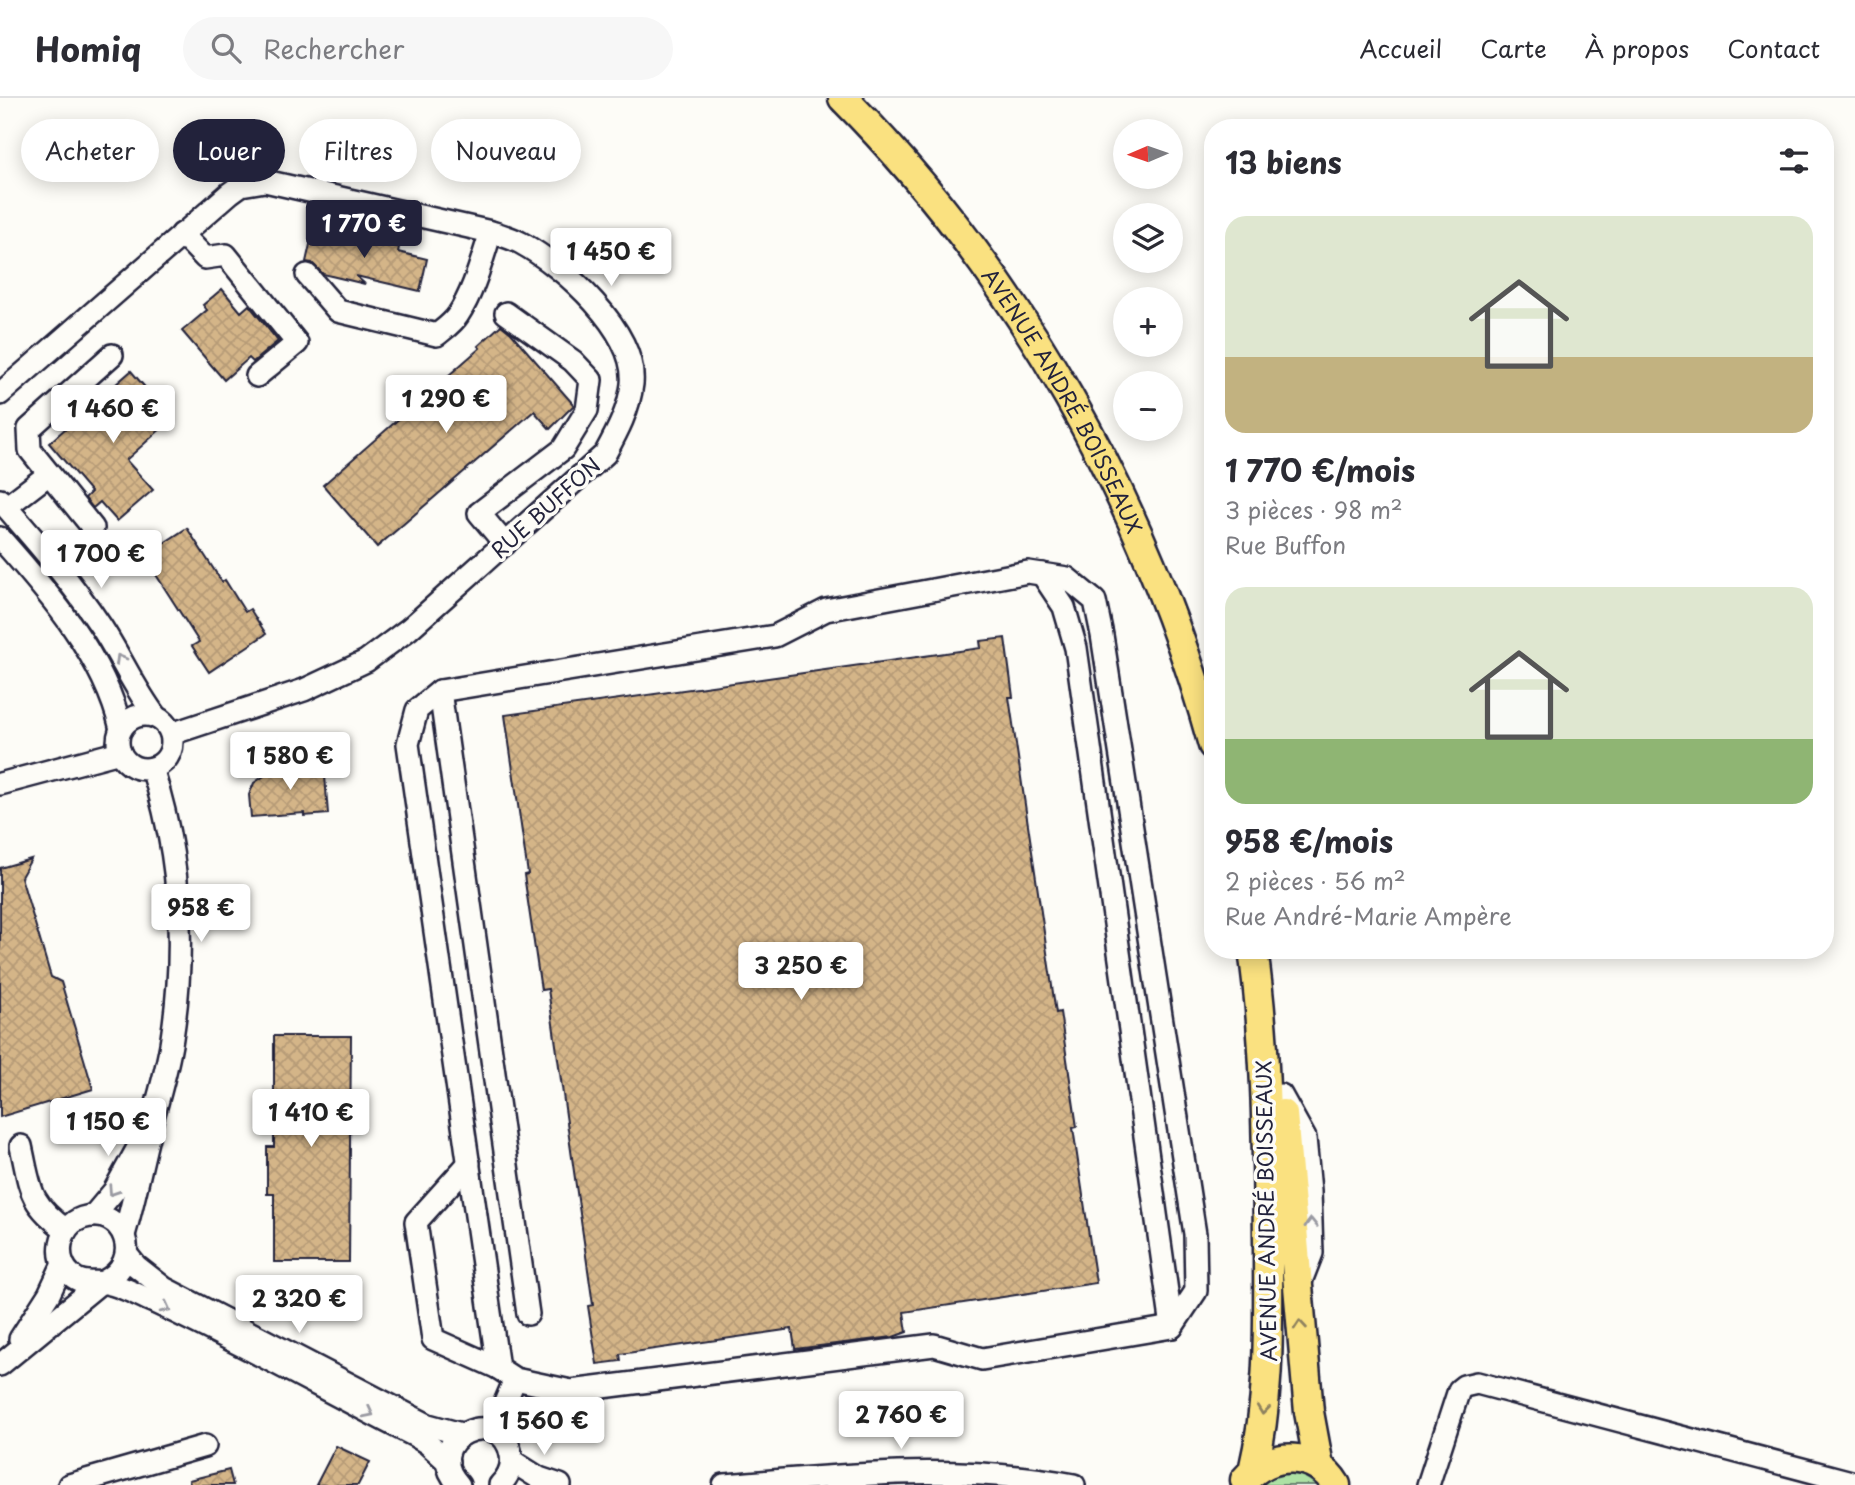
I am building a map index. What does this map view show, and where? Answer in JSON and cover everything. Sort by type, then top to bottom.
[{"type":"main road","name":"AVENUE ANDRÉ BOISSEAUX","points":[[843,98],[914,175],[950,221],[1018,315],[1058,379],[1123,500],[1176,629],[1204,717]]},
{"type":"main road","name":"AVENUE ANDRÉ BOISSEAUX","points":[[860,98],[998,264],[1082,393],[1149,522],[1196,640],[1204,667]]},
{"type":"main road","name":"AVENUE ANDRÉ BOISSEAUX","points":[[1247,1478],[1266,1387],[1268,1309],[1265,1080],[1254,959]]},
{"type":"main road","name":"AVENUE ANDRÉ BOISSEAUX","points":[[1268,959],[1309,1412],[1327,1475]]},
{"type":"main road","points":[[1247,1478],[1268,1461],[1285,1457],[1302,1459],[1327,1475]]},
{"type":"street","name":"RUE BUFFON","points":[[0,394],[230,193],[241,186],[265,181],[491,232],[519,242],[591,296],[612,324],[626,352],[632,383],[624,419],[605,454],[409,629],[366,661],[304,690],[171,734]]},
{"type":"street","points":[[307,275],[338,311],[437,335],[456,318],[465,303],[491,232]]},
{"type":"street","points":[[182,234],[205,258],[226,255],[297,343],[257,376]]},
{"type":"street","points":[[505,544],[479,513],[563,449],[587,410],[591,380],[573,361],[506,313]]},
{"type":"street","points":[[93,528],[30,450],[29,429],[112,355]]},
{"type":"street","points":[[49,474],[3,503],[73,586],[101,627],[144,701],[168,727],[172,743],[166,759],[152,768],[136,768],[124,759],[120,752],[118,737],[121,729],[132,718],[148,715],[156,717]]},
{"type":"street","points":[[0,538],[52,600],[81,640],[111,696],[121,729]]},
{"type":"street","points":[[469,1163],[416,1222],[433,1339],[507,1373],[571,1391],[934,1345],[982,1360],[1172,1327],[1196,1291],[1195,1234],[1095,601],[1067,578],[1028,572],[826,610],[775,636],[440,691],[417,710],[408,744],[469,1163],[507,1373],[492,1431]]},
{"type":"street","points":[[1042,574],[1064,607],[1076,648],[1172,1327]]},
{"type":"street","points":[[440,691],[528,1314]]},
{"type":"street","points":[[0,784],[120,752]]},
{"type":"street","points":[[5,1360],[119,1272],[172,1039],[180,950],[176,875],[152,768]]},
{"type":"street","points":[[93,1216],[114,1191],[152,1121]]},
{"type":"street","points":[[21,1146],[37,1205],[66,1230]]},
{"type":"street","points":[[448,1462],[427,1443],[156,1303],[102,1283],[82,1282],[68,1272],[63,1264],[60,1247],[66,1230],[82,1218],[93,1216],[111,1221],[136,1266],[164,1288],[428,1425],[461,1434]]},
{"type":"street","points":[[5,1360],[49,1294],[63,1264]]},
{"type":"street","points":[[1428,1485],[1459,1390],[1477,1383],[1855,1483]]},
{"type":"street","points":[[459,1485],[449,1470],[451,1446],[461,1434],[476,1428],[492,1431],[507,1443],[512,1461],[510,1470],[500,1485]]},
{"type":"street","points":[[69,1485],[205,1446]]},
{"type":"street","points":[[512,1461],[539,1478],[560,1485]]},
{"type":"street","points":[[724,1485],[915,1471],[1009,1475],[1074,1485]]},
{"type":"green space","points":[[1286,1473],[1302,1476],[1316,1485],[1260,1485],[1274,1476]]},
{"type":"building","points":[[314,227],[399,247],[398,252],[427,259],[420,291],[356,276],[365,284],[323,274],[312,263],[306,262]]},
{"type":"building","points":[[222,289],[241,312],[249,305],[278,341],[253,362],[249,358],[224,380],[182,331],[207,310],[203,305]]},
{"type":"building","points":[[501,325],[574,405],[550,429],[534,411],[377,547],[323,485],[480,348],[478,346]]},
{"type":"building","points":[[131,371],[172,419],[126,460],[153,490],[117,521],[100,502],[93,508],[85,498],[91,492],[49,443]]},
{"type":"building","points":[[187,528],[222,582],[225,580],[245,612],[250,609],[266,634],[209,672],[192,646],[199,642],[144,556]]},
{"type":"building","points":[[1005,638],[1013,697],[1009,697],[1056,1013],[1060,1012],[1077,1127],[1073,1128],[1096,1283],[904,1312],[907,1332],[893,1337],[795,1349],[792,1329],[620,1354],[621,1361],[597,1364],[588,1306],[593,1305],[548,989],[541,990],[524,875],[528,874],[505,715],[981,648],[980,641]]},
{"type":"building","points":[[324,763],[328,814],[251,817],[249,795],[254,783],[264,776],[263,769]]},
{"type":"building","points":[[31,859],[21,877],[51,977],[61,982],[93,1089],[0,1117],[0,868]]},
{"type":"building","points":[[274,1036],[351,1036],[349,1262],[274,1262],[274,1194],[267,1194],[267,1147],[274,1147]]},
{"type":"building","points":[[336,1446],[370,1462],[358,1485],[316,1485]]},
{"type":"building","points":[[229,1470],[233,1485],[190,1485],[189,1480]]}]
